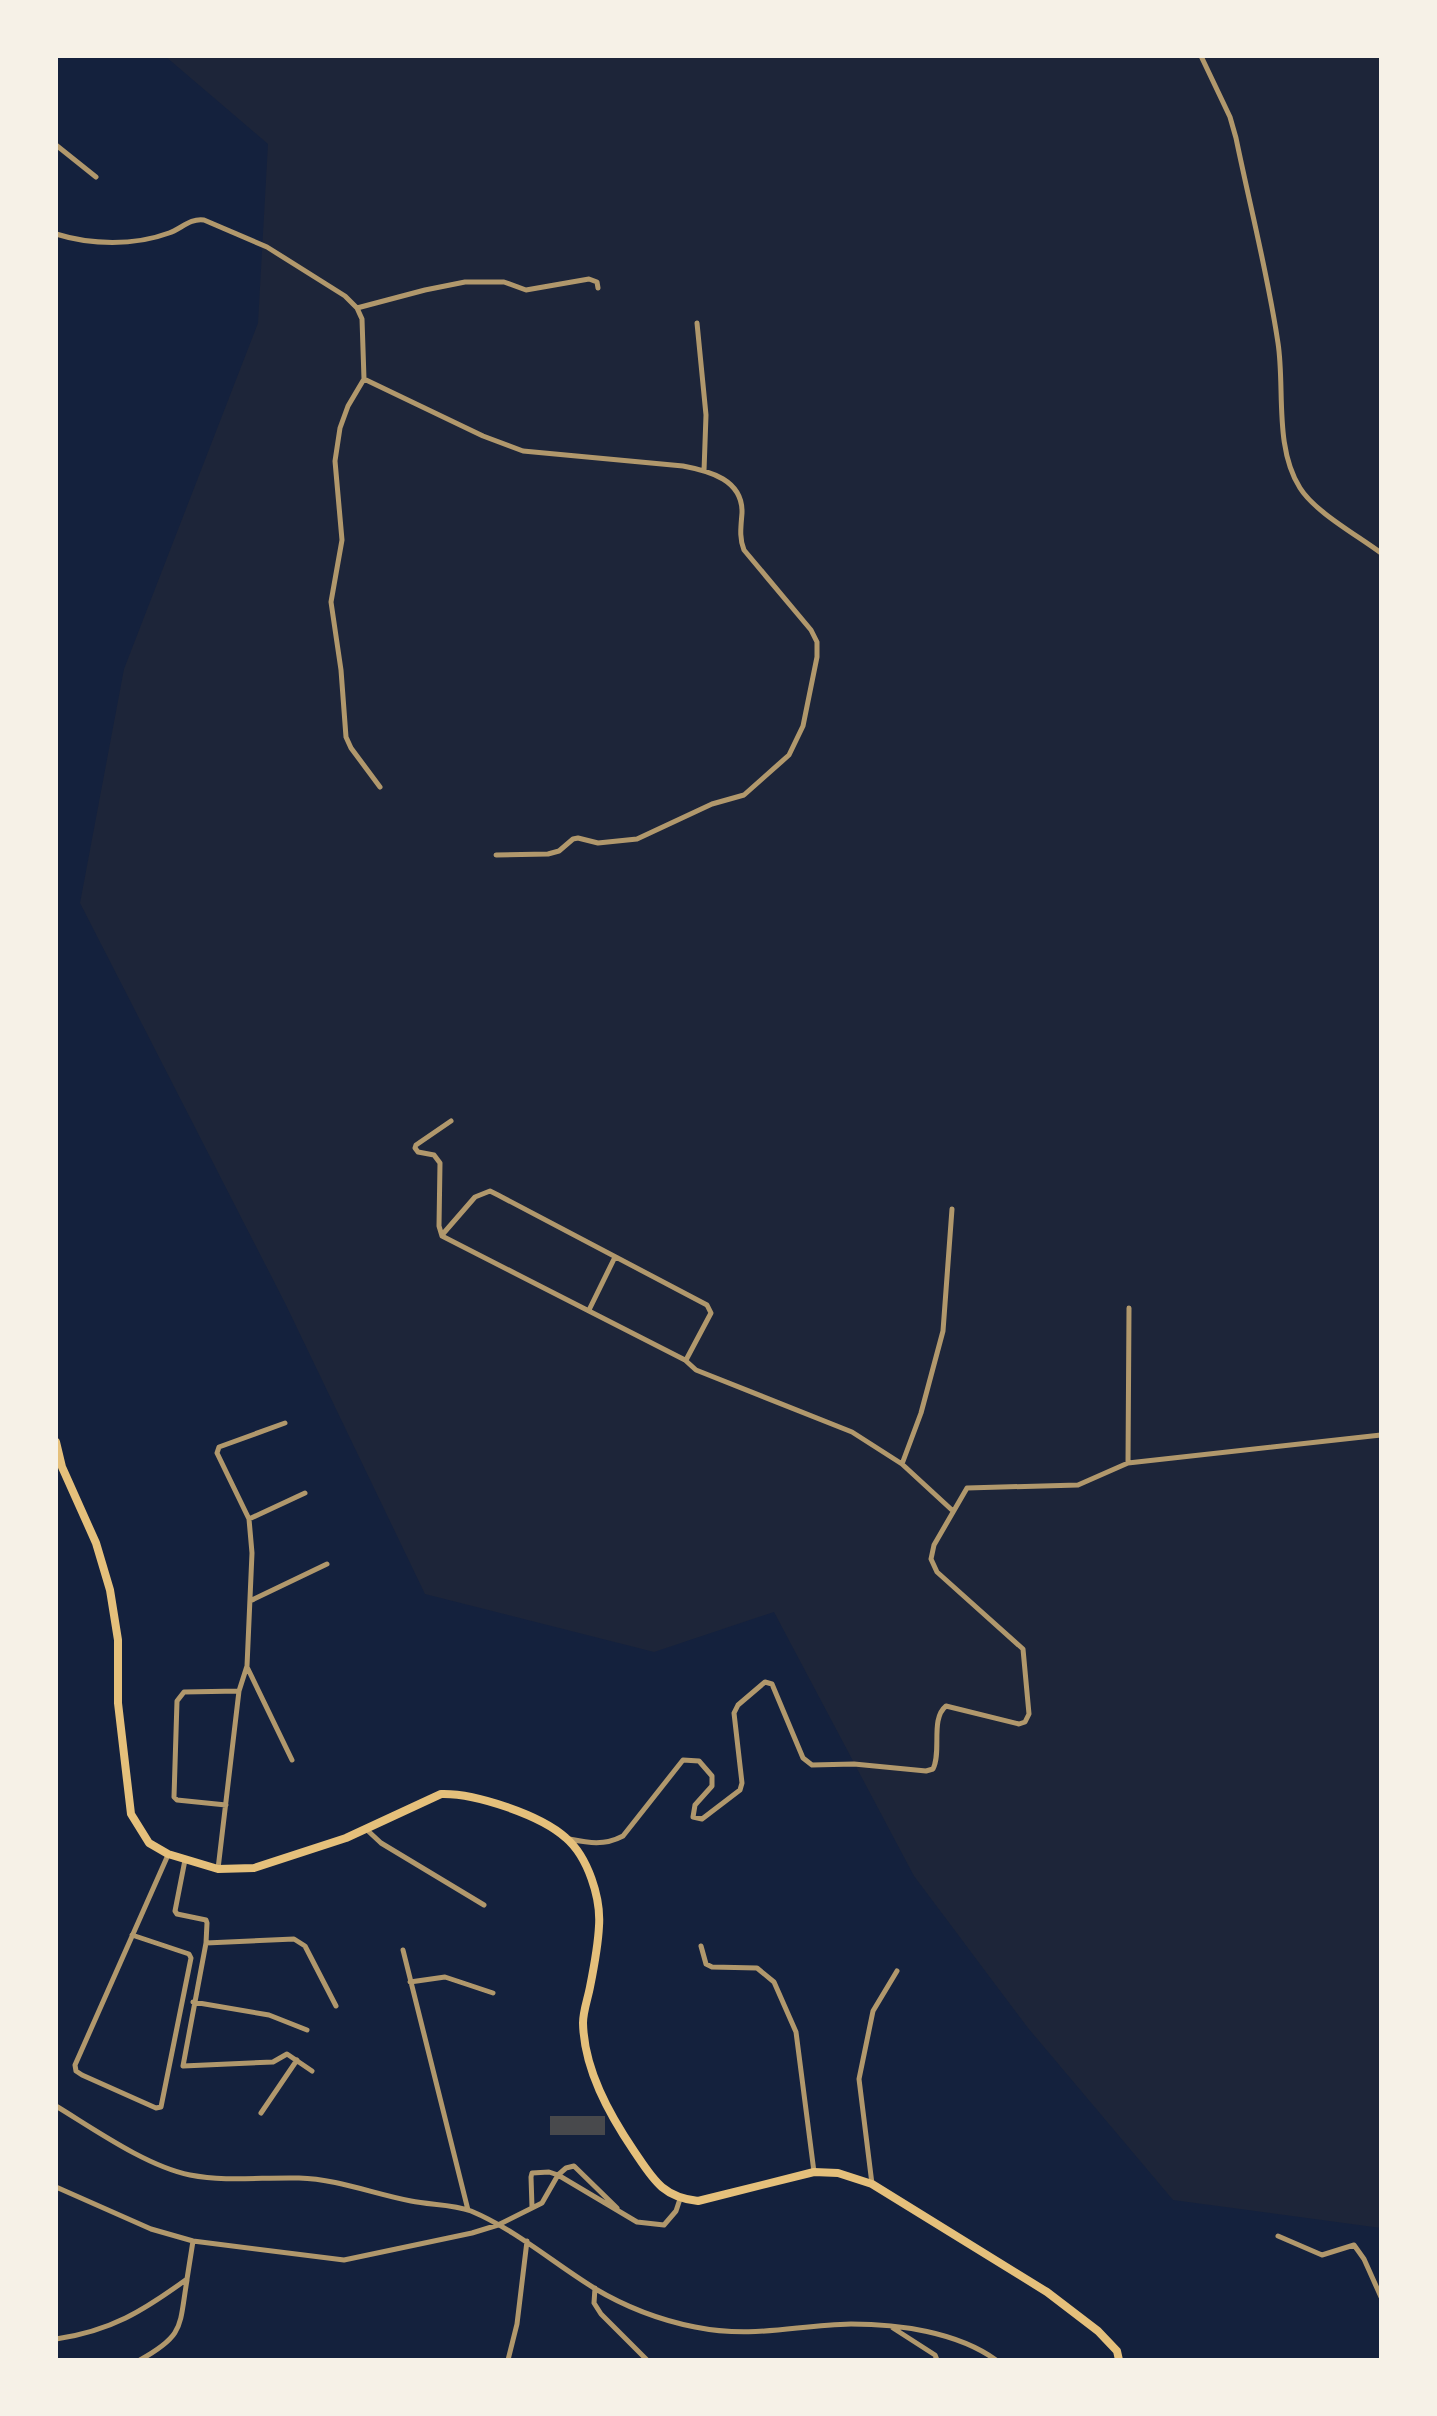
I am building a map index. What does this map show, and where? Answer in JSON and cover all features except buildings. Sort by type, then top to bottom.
[{"type":"main road","points":[[56,1442],[62,1467],[96,1543],[110,1590],[118,1640],[118,1703],[131,1814],[149,1843],[168,1854],[218,1869],[254,1868],[346,1838],[441,1794],[500,1805],[544,1823],[568,1838],[595,1882],[600,1923],[583,2021],[590,2067],[616,2125],[652,2178],[666,2192],[680,2199],[698,2201],[814,2172],[838,2173],[872,2184],[1047,2292],[1098,2331],[1117,2351],[1119,2360]]},
{"type":"street","points":[[1201,56],[1230,117],[1236,138],[1278,344],[1285,439],[1295,478],[1313,502],[1381,553]]},
{"type":"street","points":[[56,145],[96,177]]},
{"type":"street","points":[[56,234],[79,240],[129,242],[176,231],[194,219],[204,220],[267,247],[345,296],[357,308],[363,326],[364,379],[348,406],[336,450],[342,540],[331,602],[341,670],[346,737],[380,787]]},
{"type":"street","points":[[357,308],[425,290],[480,280],[504,282],[526,290],[589,279],[597,282],[598,288]]},
{"type":"street","points":[[697,323],[706,415],[704,471]]},
{"type":"street","points":[[364,379],[483,436],[523,451],[673,464],[704,471],[726,481],[738,493],[741,504],[744,550],[811,630],[817,642],[817,657],[803,726],[789,755],[744,795],[712,804],[637,839],[598,843],[578,838],[559,851],[548,854],[496,855]]},
{"type":"street","points":[[451,1121],[415,1148],[418,1152],[434,1155],[440,1163],[439,1226],[442,1236],[685,1360],[696,1370],[852,1432],[902,1464],[953,1511]]},
{"type":"street","points":[[442,1236],[475,1197],[490,1191],[710,1308],[685,1360]]},
{"type":"street","points":[[902,1464],[921,1413],[943,1331],[952,1209]]},
{"type":"street","points":[[589,1310],[615,1257]]},
{"type":"street","points":[[1128,1463],[1129,1308]]},
{"type":"street","points":[[218,1869],[239,1691],[247,1666],[252,1553],[249,1519],[217,1459],[217,1453],[219,1447],[285,1423]]},
{"type":"street","points":[[568,1838],[598,1844],[623,1836],[683,1760],[699,1761],[712,1776],[712,1786],[695,1805],[693,1817],[702,1819],[735,1797],[742,1783],[734,1713],[738,1705],[765,1682],[772,1684],[803,1758],[812,1765],[933,1769],[937,1761],[939,1713],[946,1706],[1019,1724],[1025,1722],[1029,1714],[1023,1649],[937,1572],[931,1559],[934,1545],[967,1488],[1078,1485],[1128,1463],[1381,1435]]},
{"type":"street","points":[[249,1519],[305,1493]]},
{"type":"street","points":[[250,1601],[327,1564]]},
{"type":"street","points":[[247,1666],[292,1760]]},
{"type":"street","points":[[226,1805],[177,1800],[174,1797],[177,1701],[184,1692],[239,1691]]},
{"type":"street","points":[[365,1828],[381,1843],[484,1905]]},
{"type":"street","points":[[132,1935],[189,1954],[191,1958],[161,2107],[156,2108],[76,2071],[75,2065],[132,1935],[168,1854]]},
{"type":"street","points":[[185,1860],[175,1911],[206,1920],[206,1943],[183,2066],[273,2062],[287,2054],[312,2071]]},
{"type":"street","points":[[206,1943],[294,1939],[305,1946],[336,2006]]},
{"type":"street","points":[[701,1946],[706,1964],[712,1967],[757,1968],[774,1982],[796,2032],[814,2172]]},
{"type":"street","points":[[403,1950],[468,2210]]},
{"type":"street","points":[[872,2184],[859,2079],[873,2011],[897,1971]]},
{"type":"street","points":[[410,1982],[445,1977],[493,1993]]},
{"type":"street","points":[[193,2002],[269,2015],[307,2030]]},
{"type":"street","points":[[261,2113],[297,2060]]},
{"type":"street","points":[[56,2106],[132,2151],[187,2174],[216,2179],[301,2178],[325,2181],[410,2201],[468,2210],[527,2241],[595,2288],[651,2315],[693,2327],[738,2334],[851,2324],[890,2326],[957,2340],[978,2347],[996,2360]]},
{"type":"street","points":[[56,2187],[151,2229],[193,2241],[344,2260],[498,2225],[547,2197],[558,2175],[574,2166],[617,2208]]},
{"type":"street","points":[[532,2207],[532,2173],[549,2172],[637,2222],[664,2225],[676,2211],[680,2199]]},
{"type":"street","points":[[1278,2236],[1322,2255],[1354,2245],[1364,2259],[1381,2297]]},
{"type":"street","points":[[140,2360],[168,2345],[179,2326],[193,2241]]},
{"type":"street","points":[[508,2360],[517,2324],[527,2241]]},
{"type":"street","points":[[56,2339],[89,2334],[144,2310],[187,2279]]},
{"type":"street","points":[[595,2288],[594,2303],[601,2314],[647,2360]]},
{"type":"street","points":[[890,2326],[935,2355],[937,2360]]},
{"type":"shaded area","points":[[165,56],[1381,56],[1381,2228],[1173,2200],[1028,2028],[914,1876],[774,1612],[654,1652],[425,1594],[285,1303],[80,903],[124,669],[258,323],[268,144]]}]
